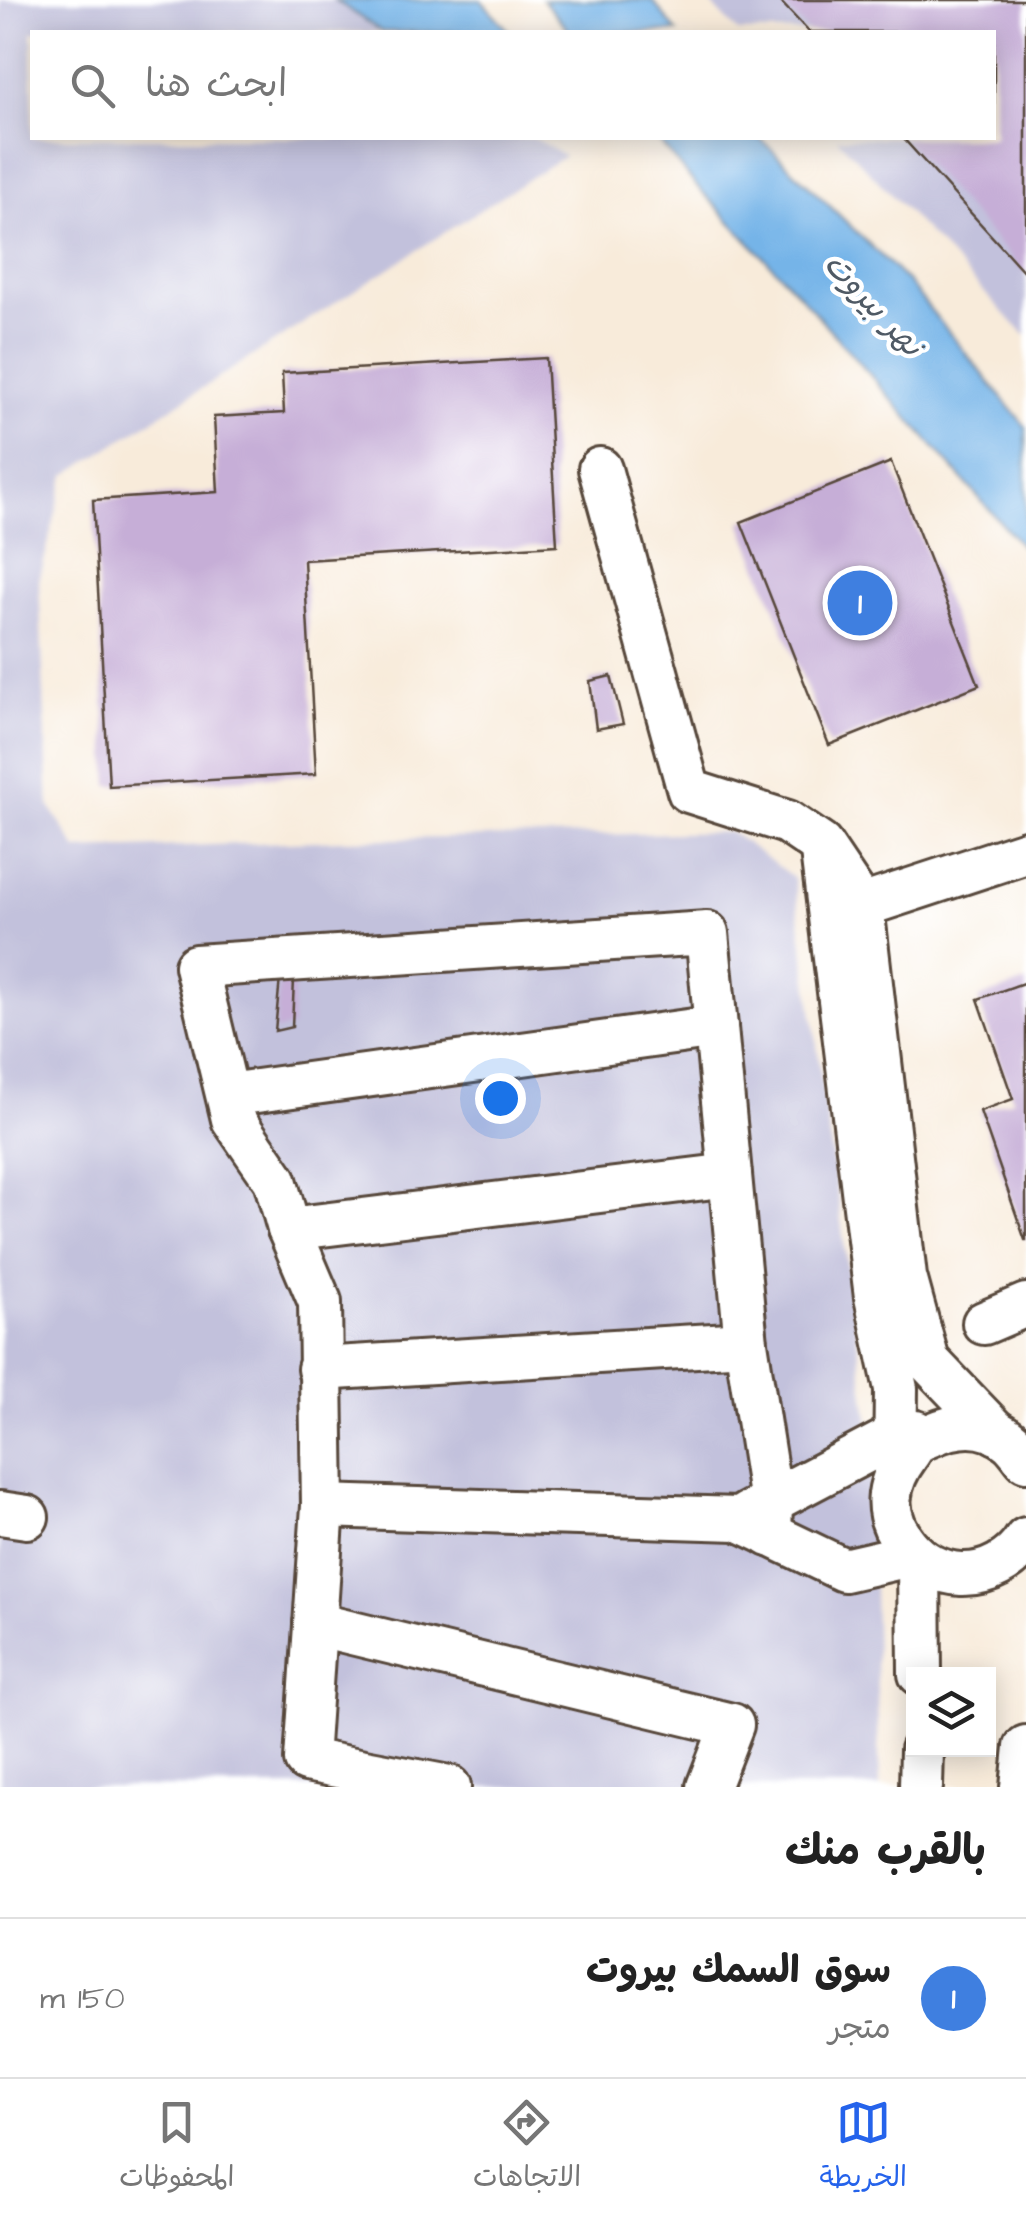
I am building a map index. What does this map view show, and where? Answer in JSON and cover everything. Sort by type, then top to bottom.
[{"type":"street","points":[[600,469],[689,791],[786,822],[821,845],[846,911],[905,1278],[928,1361],[1015,1445]]},
{"type":"street","points":[[846,911],[1026,852]]},
{"type":"street","points":[[846,911],[876,1297],[896,1389],[891,1516],[900,1537],[916,1557],[939,1570],[961,1574],[983,1572],[1004,1563],[1026,1539]]},
{"type":"street","points":[[449,1787],[306,1760],[323,1506],[320,1302],[289,1229],[275,1180],[233,1119],[196,966],[708,933],[760,1519]]},
{"type":"street","points":[[228,1095],[716,1027]]},
{"type":"street","points":[[289,1229],[730,1175]]},
{"type":"street","points":[[984,1323],[1026,1305]]},
{"type":"street","points":[[319,1369],[746,1343]]},
{"type":"street","points":[[323,1506],[760,1519],[951,1426],[974,1426],[1015,1445]]},
{"type":"street","points":[[760,1519],[844,1570],[916,1557]]},
{"type":"street","points":[[916,1557],[920,1667]]},
{"type":"street","points":[[315,1624],[732,1725],[708,1787]]},
{"type":"street","points":[[1022,1787],[1026,1747]]},
{"type":"street","points":[[921,1787],[922,1757]]},
{"type":"shaded area","points":[[0,0],[335,0],[379,30],[30,30],[30,140],[537,140],[564,156],[65,476],[39,581],[49,805],[77,850],[731,832],[794,878],[869,1425],[880,1787],[0,1787]]},
{"type":"shaded area","points":[[707,0],[1026,0],[1026,336],[839,140],[996,140],[996,30],[736,30]]},
{"type":"water","points":[[335,0],[481,0],[508,30],[379,30]]},
{"type":"water","points":[[543,0],[652,0],[675,30],[568,30]]},
{"type":"water","name":"نهر بيروت","points":[[658,140],[762,140],[907,281],[1026,427],[1026,551],[794,289]]},
{"type":"building","points":[[779,0],[1026,0],[1026,274],[905,140],[996,140],[996,30],[807,30]]},
{"type":"building","points":[[546,358],[557,545],[304,560],[316,774],[109,786],[93,500],[218,492],[214,417],[284,413],[282,373]]},
{"type":"building","points":[[891,462],[979,685],[829,745],[741,522]]},
{"type":"building","points":[[611,676],[623,724],[596,729],[590,681]]},
{"type":"building","points":[[280,978],[294,979],[292,1027],[275,1031]]},
{"type":"building","points":[[1026,982],[1025,1240],[980,1111],[1013,1099],[978,999]]},
{"type":"place","name":"سوق السمك بيروت","points":[[860,603]]}]
